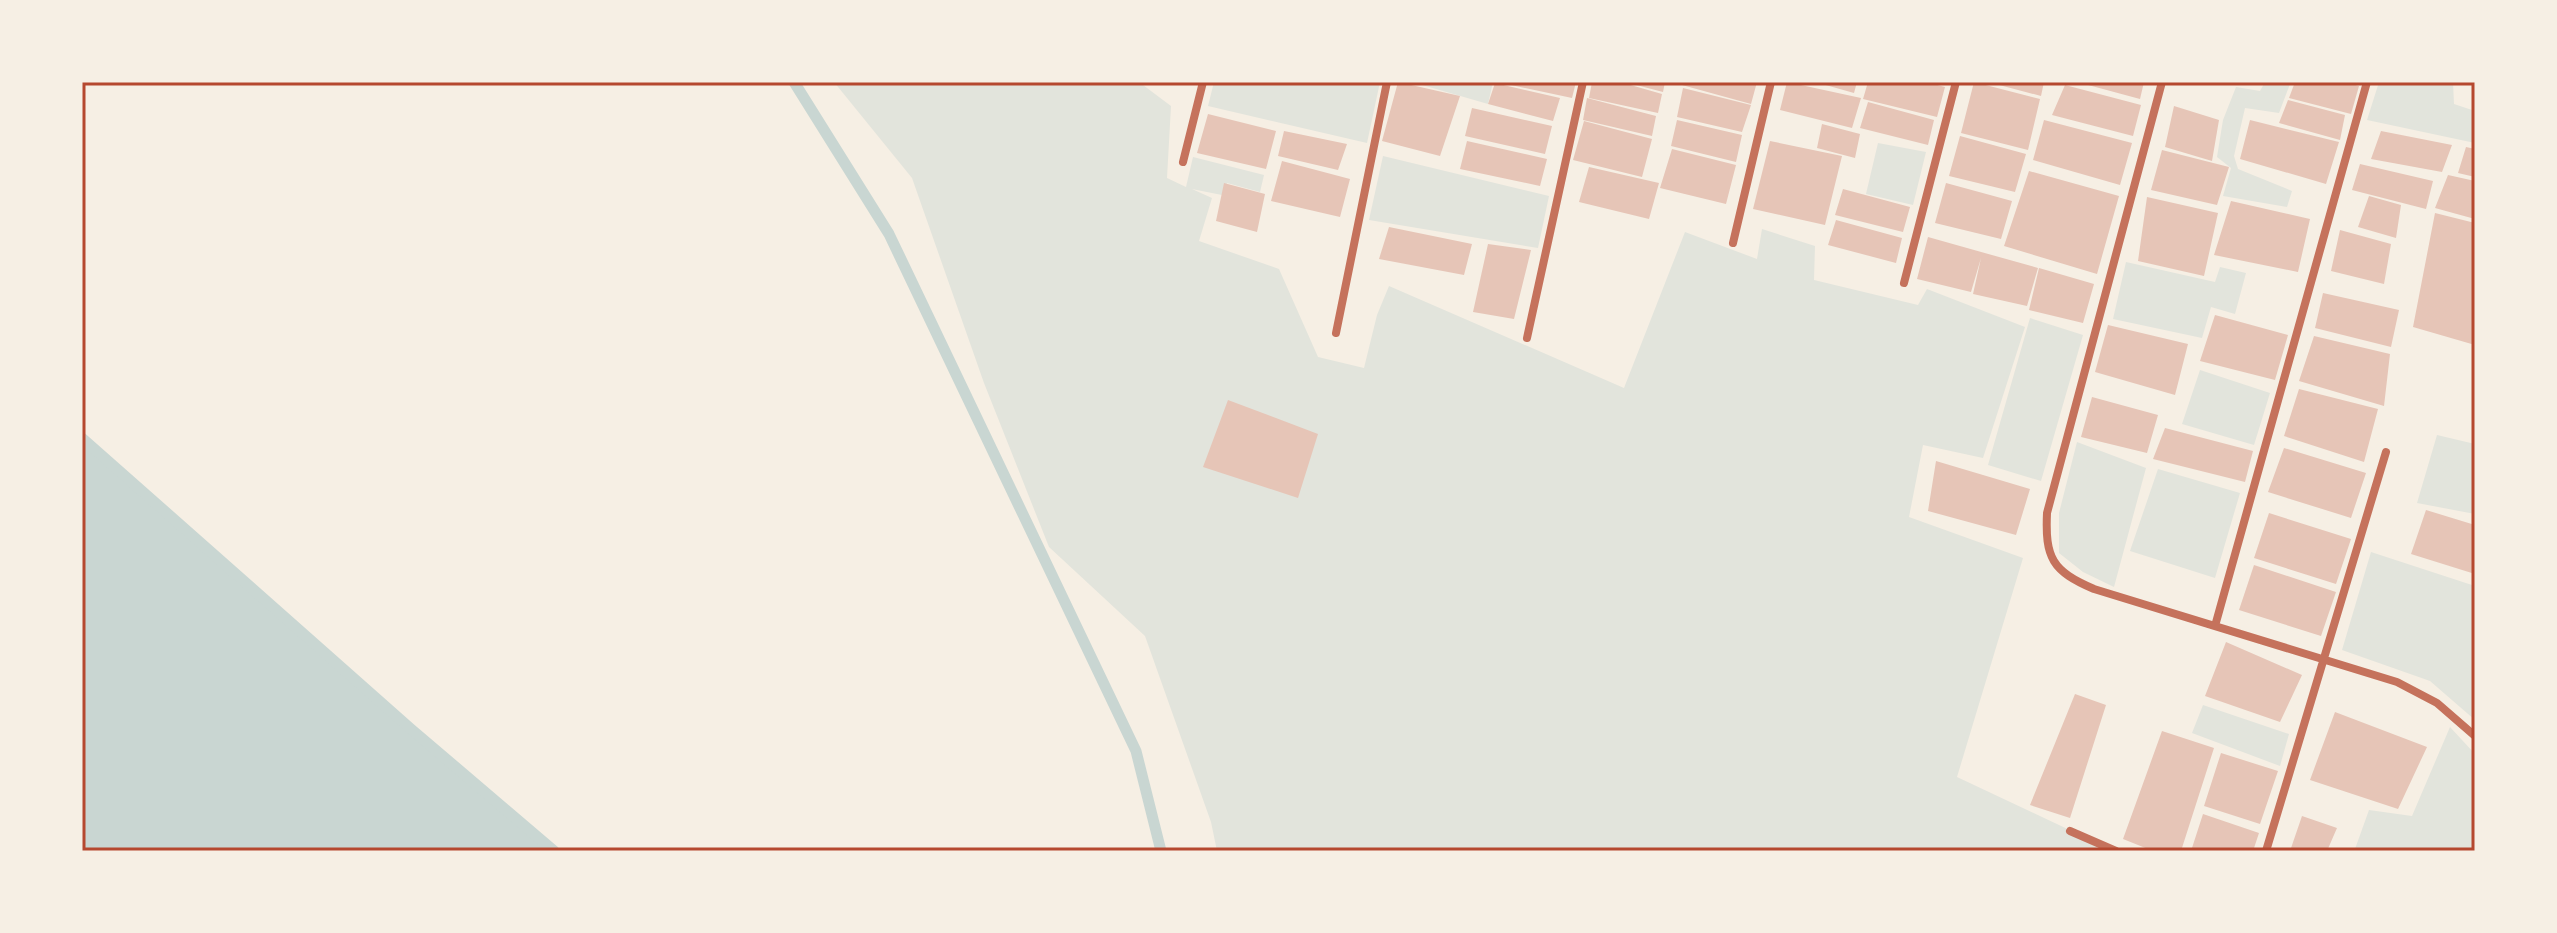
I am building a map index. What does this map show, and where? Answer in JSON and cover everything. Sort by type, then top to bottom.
[{"type":"street","points":[[1183,162],[1203,82]]},
{"type":"street","points":[[1336,333],[1387,82]]},
{"type":"street","points":[[1527,338],[1583,82]]},
{"type":"street","points":[[1733,243],[1771,82]]},
{"type":"street","points":[[1904,283],[1956,82]]},
{"type":"street","points":[[2162,82],[2047,513],[2046,535],[2050,556],[2060,572],[2094,589],[2397,682],[2437,703],[2475,736]]},
{"type":"street","points":[[2215,626],[2367,82]]},
{"type":"street","points":[[2266,851],[2386,452]]},
{"type":"street","points":[[2070,831],[2116,851]]},
{"type":"shaded area","points":[[834,82],[1139,82],[1171,106],[1167,178],[1186,187],[1193,157],[1264,175],[1260,192],[1227,183],[1222,195],[1192,189],[1212,198],[1199,241],[1279,269],[1318,357],[1364,368],[1377,315],[1389,286],[1624,388],[1685,232],[1757,259],[1762,229],[1815,246],[1814,280],[1918,305],[1927,289],[2025,327],[1983,458],[1923,445],[1909,517],[2023,558],[1957,777],[2114,851],[1217,851],[1211,822],[1145,636],[1049,547],[984,383],[912,178]]},
{"type":"shaded area","points":[[1214,82],[1380,82],[1367,143],[1208,106]]},
{"type":"shaded area","points":[[1412,82],[1493,82],[1488,104]]},
{"type":"shaded area","points":[[2265,82],[2290,84],[2279,113],[2245,108],[2234,156],[2238,169],[2292,191],[2287,207],[2223,196],[2231,168],[2217,157],[2223,120],[2236,87],[2260,91]]},
{"type":"shaded area","points":[[2379,82],[2453,82],[2454,104],[2475,111],[2475,143],[2367,120]]},
{"type":"shaded area","points":[[1878,143],[1926,152],[1913,205],[1866,194]]},
{"type":"shaded area","points":[[1383,156],[1549,196],[1538,248],[1369,220]]},
{"type":"shaded area","points":[[2126,262],[2215,282],[2220,267],[2246,273],[2235,314],[2211,307],[2202,338],[2113,319]]},
{"type":"shaded area","points":[[2030,318],[2083,335],[2041,481],[1988,465]]},
{"type":"shaded area","points":[[2200,370],[2270,393],[2254,445],[2182,424]]},
{"type":"shaded area","points":[[2437,435],[2475,444],[2475,514],[2417,503]]},
{"type":"shaded area","points":[[82,438],[411,729],[554,851],[82,851]]},
{"type":"shaded area","points":[[2077,442],[2146,468],[2114,587],[2083,572],[2059,553],[2059,513]]},
{"type":"shaded area","points":[[2158,469],[2240,493],[2215,578],[2130,551]]},
{"type":"shaded area","points":[[2371,552],[2475,586],[2475,720],[2430,681],[2342,650]]},
{"type":"shaded area","points":[[2203,705],[2289,734],[2280,766],[2192,733]]},
{"type":"shaded area","points":[[2450,727],[2475,754],[2475,851],[2355,849],[2369,810],[2412,816]]},
{"type":"building","points":[[1398,82],[1460,96],[1440,156],[1382,141]]},
{"type":"building","points":[[1512,82],[1576,82],[1572,98],[1511,85]]},
{"type":"building","points":[[1592,82],[1620,82],[1662,94],[1658,113],[1589,98]]},
{"type":"building","points":[[1625,82],[1665,82],[1663,92]]},
{"type":"building","points":[[1683,82],[1757,82],[1751,104],[1682,85]]},
{"type":"building","points":[[1787,82],[1861,98],[1852,128],[1780,110]]},
{"type":"building","points":[[1815,82],[1857,82],[1854,93]]},
{"type":"building","points":[[1868,82],[1926,82],[1945,87],[1937,117],[1863,99]]},
{"type":"building","points":[[1974,82],[2040,99],[2028,150],[1961,133]]},
{"type":"building","points":[[1988,82],[2044,82],[2041,96]]},
{"type":"building","points":[[2077,82],[2144,82],[2140,99]]},
{"type":"building","points":[[2295,82],[2345,82],[2359,86],[2351,114],[2289,98]]},
{"type":"building","points":[[1495,83],[1560,98],[1553,121],[1488,104]]},
{"type":"building","points":[[2065,85],[2141,105],[2133,136],[2052,115]]},
{"type":"building","points":[[1683,88],[1751,105],[1742,132],[1677,117]]},
{"type":"building","points":[[1587,98],[1656,116],[1652,136],[1583,120]]},
{"type":"building","points":[[2288,100],[2345,115],[2340,140],[2279,123]]},
{"type":"building","points":[[1868,102],[1934,120],[1928,145],[1860,128]]},
{"type":"building","points":[[2174,106],[2219,120],[2212,161],[2165,147]]},
{"type":"building","points":[[1472,108],[1552,126],[1545,154],[1465,136]]},
{"type":"building","points":[[1208,114],[1276,131],[1266,169],[1197,153]]},
{"type":"building","points":[[1677,120],[1742,135],[1736,162],[1671,146]]},
{"type":"building","points":[[2044,120],[2132,143],[2120,185],[2033,160]]},
{"type":"building","points":[[2250,120],[2339,142],[2326,184],[2240,159]]},
{"type":"building","points":[[1584,121],[1652,139],[1642,177],[1573,160]]},
{"type":"building","points":[[1822,124],[1860,134],[1855,158],[1817,148]]},
{"type":"building","points":[[1284,131],[1347,144],[1338,170],[1278,156]]},
{"type":"building","points":[[2381,131],[2452,145],[2442,172],[2371,159]]},
{"type":"building","points":[[1960,136],[2026,154],[2015,192],[1949,176]]},
{"type":"building","points":[[1467,141],[1547,159],[1540,186],[1460,169]]},
{"type":"building","points":[[1770,141],[1842,156],[1825,225],[1753,209]]},
{"type":"building","points":[[2466,147],[2475,149],[2475,177],[2458,173]]},
{"type":"building","points":[[1672,149],[1736,165],[1726,204],[1660,188]]},
{"type":"building","points":[[2162,150],[2229,167],[2217,205],[2151,190]]},
{"type":"building","points":[[1282,161],[1350,179],[1340,217],[1271,201]]},
{"type":"building","points":[[2360,164],[2433,181],[2426,209],[2352,190]]},
{"type":"building","points":[[1589,167],[1659,183],[1649,219],[1579,202]]},
{"type":"building","points":[[2029,171],[2119,196],[2097,274],[2004,246]]},
{"type":"building","points":[[2448,175],[2475,181],[2475,219],[2435,208]]},
{"type":"building","points":[[1224,183],[1265,194],[1257,232],[1216,221]]},
{"type":"building","points":[[1946,183],[2012,201],[2001,239],[1935,223]]},
{"type":"building","points":[[1843,189],[1910,207],[1903,232],[1835,215]]},
{"type":"building","points":[[2369,196],[2401,205],[2396,238],[2358,227]]},
{"type":"building","points":[[2147,197],[2218,213],[2204,276],[2138,261]]},
{"type":"building","points":[[2231,201],[2310,219],[2298,272],[2214,255]]},
{"type":"building","points":[[2435,213],[2475,223],[2475,345],[2413,327]]},
{"type":"building","points":[[1836,220],[1902,238],[1896,263],[1828,245]]},
{"type":"building","points":[[1389,227],[1472,244],[1464,275],[1379,259]]},
{"type":"building","points":[[2340,230],[2391,244],[2384,284],[2331,271]]},
{"type":"building","points":[[1928,237],[2038,268],[2027,306],[1973,294],[1981,258],[1971,292],[1917,279]]},
{"type":"building","points":[[1488,244],[1531,250],[1514,319],[1473,312]]},
{"type":"building","points":[[2039,268],[2094,284],[2083,323],[2029,310]]},
{"type":"building","points":[[2323,293],[2399,310],[2391,347],[2315,328]]},
{"type":"building","points":[[2215,315],[2288,335],[2275,380],[2200,361]]},
{"type":"building","points":[[2108,325],[2188,344],[2175,395],[2095,372]]},
{"type":"building","points":[[2314,336],[2390,354],[2384,406],[2299,381]]},
{"type":"building","points":[[2299,389],[2378,409],[2364,462],[2284,436]]},
{"type":"building","points":[[2092,397],[2158,415],[2147,453],[2081,437]]},
{"type":"building","points":[[1228,400],[1318,434],[1298,498],[1203,467]]},
{"type":"building","points":[[2165,428],[2253,451],[2245,482],[2153,459]]},
{"type":"building","points":[[2284,448],[2366,473],[2351,518],[2268,492]]},
{"type":"building","points":[[1936,461],[2030,489],[2016,535],[1928,511]]},
{"type":"building","points":[[2426,510],[2475,525],[2475,574],[2411,554]]},
{"type":"building","points":[[2269,513],[2351,539],[2336,584],[2254,558]]},
{"type":"building","points":[[2254,565],[2336,592],[2321,636],[2239,610]]},
{"type":"building","points":[[2226,642],[2302,675],[2280,722],[2205,696]]},
{"type":"building","points":[[2075,694],[2106,705],[2070,818],[2030,805]]},
{"type":"building","points":[[2335,712],[2427,747],[2398,809],[2310,780]]},
{"type":"building","points":[[2162,731],[2214,748],[2181,851],[2153,851],[2123,839]]},
{"type":"building","points":[[2221,753],[2278,771],[2260,824],[2204,806]]},
{"type":"building","points":[[2203,814],[2259,833],[2253,851],[2191,851]]},
{"type":"building","points":[[2302,816],[2337,828],[2327,851],[2290,851]]},
{"type":"waterway","points":[[794,82],[889,234],[1136,751],[1161,851]]},
{"type":"waterway","points":[[82,438],[554,851]]}]
